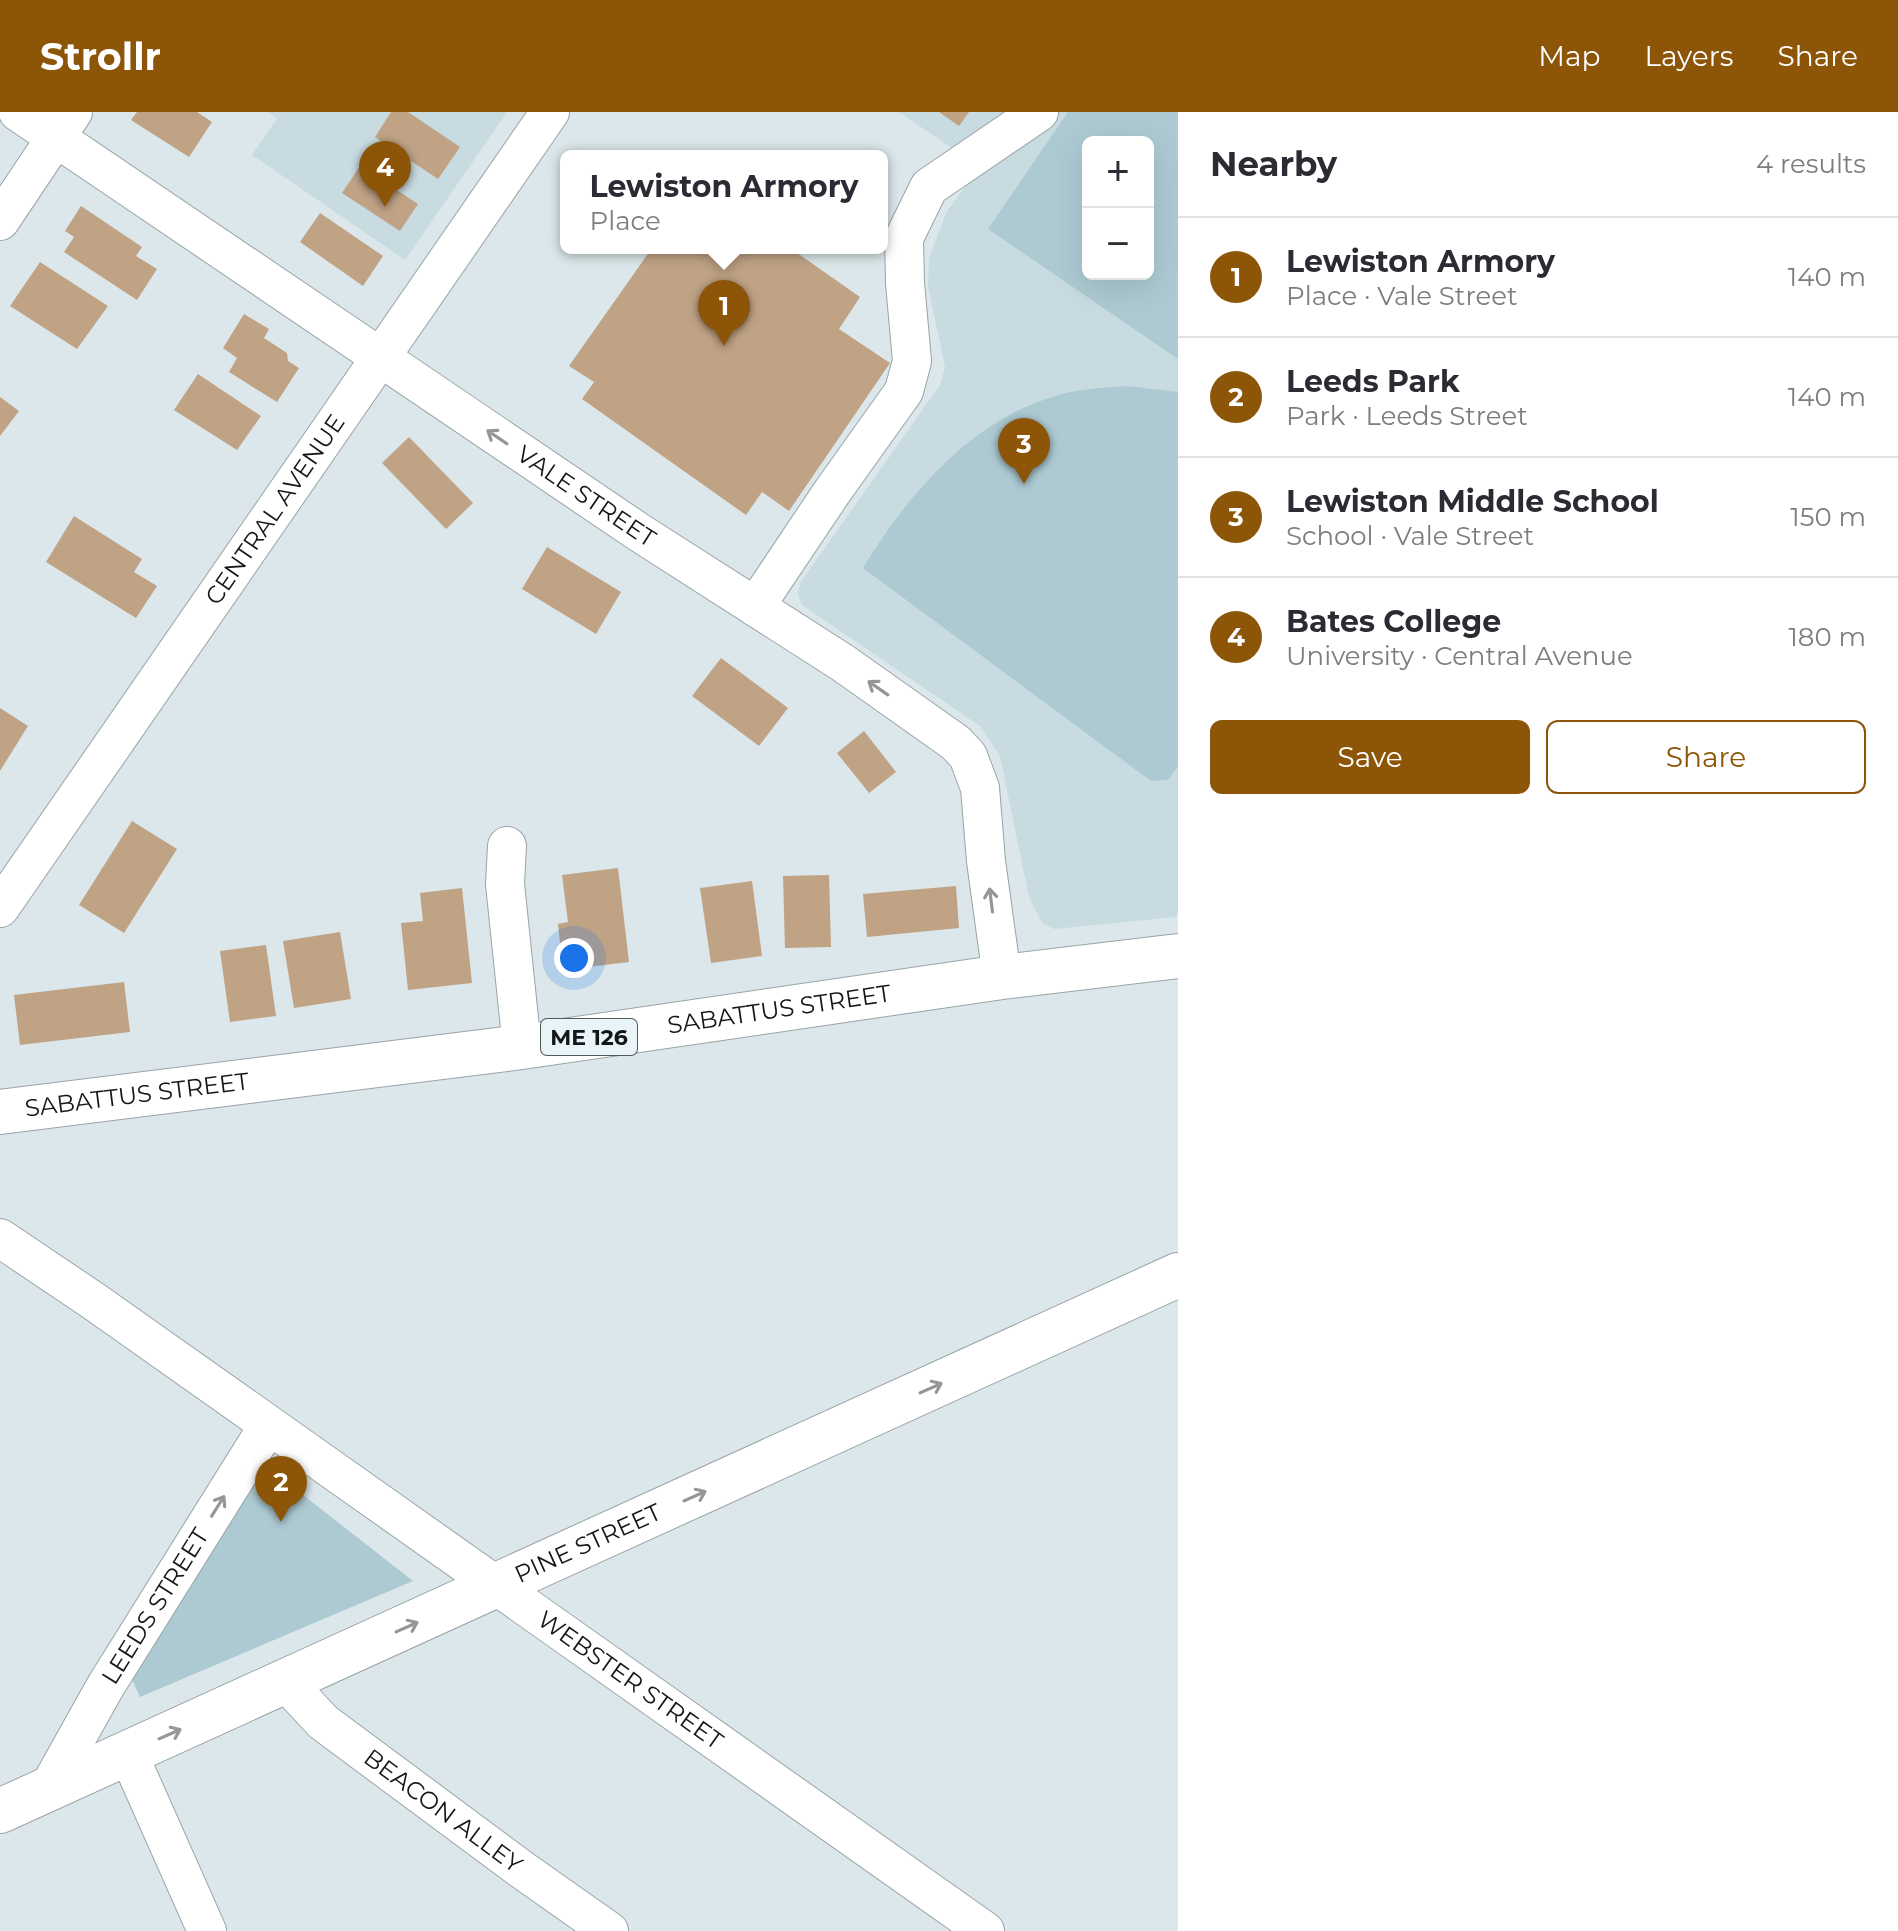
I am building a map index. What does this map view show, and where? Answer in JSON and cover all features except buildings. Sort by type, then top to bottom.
[{"type":"main road","name":"SABATTUS STREET","points":[[0,1112],[522,1047],[1002,977],[1178,956]]},
{"type":"main road","name":"PINE STREET","points":[[0,1811],[1178,1275]]},
{"type":"street","name":"VALE STREET","points":[[18,112],[64,125],[381,358],[843,663],[956,743],[968,756],[980,788],[986,861],[1002,977]]},
{"type":"street","name":"CENTRAL AVENUE","points":[[0,908],[550,112]]},
{"type":"street","points":[[755,607],[904,391],[912,361],[904,238],[929,187],[1039,112]]},
{"type":"street","points":[[0,221],[64,125]]},
{"type":"street","points":[[507,846],[505,884],[522,1047]]},
{"type":"street","name":"WEBSTER STREET","points":[[0,1238],[985,1931]]},
{"type":"street","name":"LEEDS STREET","points":[[48,1789],[105,1687],[268,1426]]},
{"type":"street","name":"BEACON ALLEY","points":[[286,1682],[323,1722],[609,1931]]},
{"type":"street","points":[[128,1753],[207,1931]]},
{"type":"shaded area","points":[[268,112],[507,112],[405,260],[252,155],[277,119]]},
{"type":"shaded area","points":[[899,112],[1178,112],[1178,913],[1175,917],[1054,929],[1042,923],[1029,897],[1000,756],[980,726],[802,605],[798,595],[800,583],[940,385],[945,367],[928,285],[929,258],[947,211],[980,167]]},
{"type":"shaded area","points":[[1068,112],[1178,112],[1178,359],[988,229]]},
{"type":"shaded area","points":[[1127,386],[1178,392],[1178,766],[1168,780],[1151,781],[863,568],[919,490],[966,444],[992,426],[1020,410],[1058,395]]},
{"type":"shaded area","points":[[261,1462],[413,1581],[140,1697],[131,1678]]},
{"type":"place","name":"Bates College","points":[[385,207]]},
{"type":"place","name":"Lewiston Armory","points":[[724,346]]},
{"type":"place","name":"Lewiston Middle School","points":[[1024,484]]},
{"type":"place","name":"Leeds Park","points":[[281,1522]]}]
